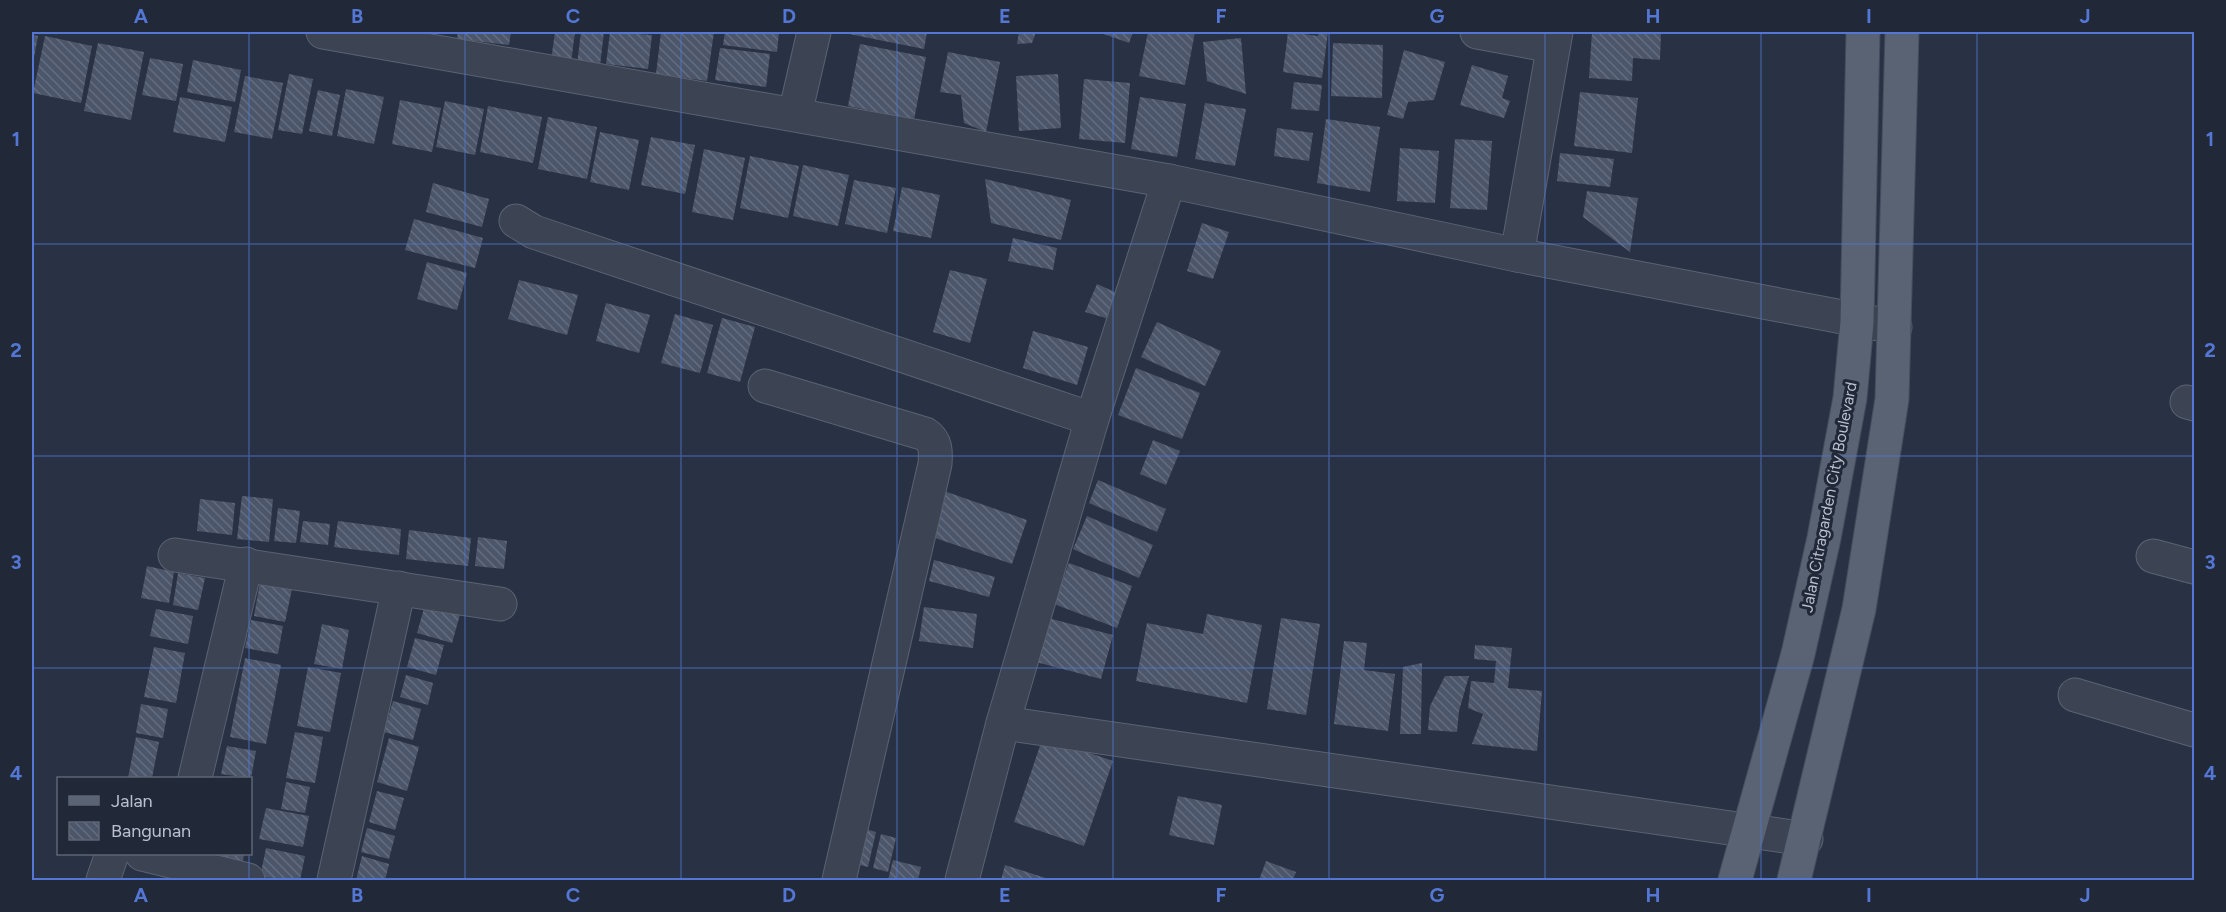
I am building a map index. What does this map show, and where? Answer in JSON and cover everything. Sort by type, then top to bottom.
[{"type":"main road","name":"Jalan Citragarden City Boulevard","points":[[1735,880],[1798,654],[1824,538],[1850,398],[1857,322],[1863,32]]},
{"type":"main road","points":[[1794,880],[1806,838],[1859,609],[1892,399],[1902,32]]},
{"type":"street","points":[[323,32],[1169,181],[1517,255],[1857,322],[1895,327]]},
{"type":"street","points":[[795,114],[814,32]]},
{"type":"street","points":[[1477,32],[1555,39],[1517,255]]},
{"type":"street","points":[[962,880],[1003,723],[1092,418],[1169,181]]},
{"type":"street","points":[[516,221],[534,231],[1092,418]]},
{"type":"street","points":[[765,386],[925,434],[934,442],[936,450],[935,464],[838,880]]},
{"type":"street","points":[[175,555],[500,604]]},
{"type":"street","points":[[2153,556],[2194,567]]},
{"type":"street","points":[[195,777],[246,564]]},
{"type":"street","points":[[334,880],[399,588]]},
{"type":"street","points":[[2075,695],[2194,730]]},
{"type":"street","points":[[1003,723],[1554,801],[1748,832],[1806,838]]},
{"type":"street","points":[[103,880],[112,855]]},
{"type":"street","points":[[153,855],[176,857],[248,880]]},
{"type":"building","points":[[458,32],[511,32],[509,45],[457,39]]},
{"type":"building","points":[[555,32],[575,32],[571,63],[551,60]]},
{"type":"building","points":[[581,32],[604,32],[599,74],[576,72]]},
{"type":"building","points":[[610,32],[652,35],[648,69],[606,64]]},
{"type":"building","points":[[661,32],[714,32],[707,81],[656,74]]},
{"type":"building","points":[[725,32],[779,32],[777,52],[723,45]]},
{"type":"building","points":[[849,32],[927,32],[924,49],[849,34]]},
{"type":"building","points":[[1019,32],[1036,32],[1032,43],[1017,44]]},
{"type":"building","points":[[1098,32],[1133,32],[1129,43]]},
{"type":"building","points":[[1148,32],[1195,32],[1185,85],[1139,76]]},
{"type":"building","points":[[1288,32],[1318,36],[1318,32],[1328,32],[1322,78],[1283,72]]},
{"type":"building","points":[[1592,32],[1661,32],[1660,60],[1633,58],[1632,81],[1589,78]]},
{"type":"building","points":[[32,35],[38,36],[33,63],[32,63]]},
{"type":"building","points":[[45,36],[92,46],[81,103],[33,93]]},
{"type":"building","points":[[1241,38],[1246,94],[1207,81],[1203,42]]},
{"type":"building","points":[[98,43],[144,52],[131,120],[84,111]]},
{"type":"building","points":[[1333,43],[1383,45],[1382,98],[1331,96]]},
{"type":"building","points":[[860,44],[926,57],[914,120],[848,106]]},
{"type":"building","points":[[720,48],[770,54],[766,87],[715,80]]},
{"type":"building","points":[[1404,50],[1445,62],[1434,100],[1408,102],[1403,119],[1387,115]]},
{"type":"building","points":[[948,52],[1000,62],[986,132],[964,123],[961,95],[940,92]]},
{"type":"building","points":[[150,58],[183,64],[176,101],[142,95]]},
{"type":"building","points":[[193,60],[241,70],[235,102],[187,92]]},
{"type":"building","points":[[1472,65],[1508,76],[1502,98],[1510,101],[1504,118],[1460,105]]},
{"type":"building","points":[[289,74],[313,79],[302,134],[278,130]]},
{"type":"building","points":[[1058,74],[1061,128],[1019,131],[1016,76]]},
{"type":"building","points":[[245,76],[283,83],[272,139],[234,132]]},
{"type":"building","points":[[1084,79],[1130,83],[1125,143],[1079,139]]},
{"type":"building","points":[[1294,82],[1322,85],[1319,111],[1291,109]]},
{"type":"building","points":[[346,89],[384,97],[374,144],[337,136]]},
{"type":"building","points":[[318,90],[340,95],[332,136],[309,131]]},
{"type":"building","points":[[1580,92],[1638,98],[1632,153],[1574,146]]},
{"type":"building","points":[[180,97],[232,107],[225,142],[173,132]]},
{"type":"building","points":[[1140,97],[1186,104],[1177,157],[1131,149]]},
{"type":"building","points":[[400,100],[441,108],[432,152],[392,144]]},
{"type":"building","points":[[445,101],[484,109],[475,155],[436,147]]},
{"type":"building","points":[[1205,103],[1246,109],[1235,166],[1195,159]]},
{"type":"building","points":[[488,106],[542,117],[533,163],[480,152]]},
{"type":"building","points":[[548,117],[597,127],[587,179],[538,169]]},
{"type":"building","points":[[1326,119],[1380,127],[1370,192],[1317,183]]},
{"type":"building","points":[[1277,128],[1313,133],[1309,161],[1274,156]]},
{"type":"building","points":[[600,132],[639,140],[629,190],[590,182]]},
{"type":"building","points":[[651,137],[695,145],[685,194],[641,185]]},
{"type":"building","points":[[1455,139],[1492,141],[1487,210],[1450,208]]},
{"type":"building","points":[[1400,148],[1439,151],[1435,203],[1397,201]]},
{"type":"building","points":[[704,149],[745,158],[733,220],[692,212]]},
{"type":"building","points":[[1560,153],[1614,159],[1610,187],[1557,181]]},
{"type":"building","points":[[750,156],[799,166],[788,218],[740,208]]},
{"type":"building","points":[[803,165],[849,175],[838,226],[793,216]]},
{"type":"building","points":[[985,179],[1071,200],[1061,240],[991,223]]},
{"type":"building","points":[[854,180],[896,188],[887,233],[845,224]]},
{"type":"building","points":[[433,183],[489,199],[482,227],[426,212]]},
{"type":"building","points":[[902,187],[940,195],[931,238],[893,231]]},
{"type":"building","points":[[1587,191],[1638,198],[1630,252],[1583,217]]},
{"type":"building","points":[[414,219],[483,238],[475,268],[405,250]]},
{"type":"building","points":[[1202,223],[1229,232],[1213,279],[1187,271]]},
{"type":"building","points":[[1013,238],[1057,248],[1053,270],[1008,261]]},
{"type":"building","points":[[427,262],[467,273],[457,310],[417,299]]},
{"type":"building","points":[[950,270],[987,279],[970,343],[933,332]]},
{"type":"building","points":[[519,280],[578,295],[567,335],[508,319]]},
{"type":"building","points":[[1097,284],[1117,293],[1109,319],[1085,312]]},
{"type":"building","points":[[606,303],[650,315],[639,353],[596,341]]},
{"type":"building","points":[[675,314],[713,325],[700,373],[661,363]]},
{"type":"building","points":[[722,318],[755,327],[740,382],[707,373]]},
{"type":"building","points":[[1157,322],[1221,351],[1205,386],[1141,357]]},
{"type":"building","points":[[1033,331],[1088,347],[1077,385],[1023,368]]},
{"type":"building","points":[[1136,368],[1200,393],[1182,439],[1118,415]]},
{"type":"building","points":[[1153,440],[1180,451],[1166,485],[1140,474]]},
{"type":"building","points":[[1098,480],[1166,509],[1157,532],[1089,503]]},
{"type":"building","points":[[944,491],[1027,520],[1012,564],[929,536]]},
{"type":"building","points":[[242,496],[273,499],[269,542],[237,539]]},
{"type":"building","points":[[200,499],[235,503],[232,535],[197,531]]},
{"type":"building","points":[[278,508],[300,511],[296,543],[274,541]]},
{"type":"building","points":[[1087,516],[1153,545],[1139,578],[1073,549]]},
{"type":"building","points":[[303,521],[330,524],[328,545],[300,542]]},
{"type":"building","points":[[338,521],[401,529],[399,555],[334,547]]},
{"type":"building","points":[[409,530],[471,538],[468,566],[406,559]]},
{"type":"building","points":[[478,537],[507,541],[504,569],[475,566]]},
{"type":"building","points":[[934,560],[995,577],[989,597],[929,581]]},
{"type":"building","points":[[1069,563],[1132,586],[1117,628],[1054,604]]},
{"type":"building","points":[[147,566],[174,572],[169,603],[141,598]]},
{"type":"building","points":[[178,573],[205,578],[198,610],[173,605]]},
{"type":"building","points":[[260,582],[292,589],[285,622],[254,616]]},
{"type":"building","points":[[426,601],[461,611],[452,643],[417,633]]},
{"type":"building","points":[[924,607],[977,614],[973,648],[919,641]]},
{"type":"building","points":[[156,609],[193,616],[188,644],[150,636]]},
{"type":"building","points":[[1207,614],[1262,625],[1247,703],[1136,681],[1147,623],[1203,634]]},
{"type":"building","points":[[1048,618],[1113,635],[1101,679],[1036,662]]},
{"type":"building","points":[[1281,618],[1320,624],[1306,715],[1267,709]]},
{"type":"building","points":[[251,620],[283,626],[278,654],[245,648]]},
{"type":"building","points":[[322,624],[349,630],[342,669],[314,664]]},
{"type":"building","points":[[415,638],[444,645],[436,675],[407,667]]},
{"type":"building","points":[[1344,641],[1367,643],[1364,670],[1395,674],[1388,731],[1334,724]]},
{"type":"building","points":[[1475,645],[1512,648],[1508,688],[1542,691],[1537,751],[1472,744],[1483,714],[1468,708],[1471,681],[1494,683],[1496,661],[1474,659]]},
{"type":"building","points":[[154,647],[185,653],[176,703],[144,697]]},
{"type":"building","points":[[245,658],[281,665],[266,744],[230,737]]},
{"type":"building","points":[[1422,663],[1421,734],[1400,734],[1403,667]]},
{"type":"building","points":[[308,667],[341,673],[330,732],[297,726]]},
{"type":"building","points":[[406,675],[433,683],[428,705],[400,697]]},
{"type":"building","points":[[1445,676],[1469,676],[1459,711],[1457,732],[1428,730],[1430,706]]},
{"type":"building","points":[[393,701],[421,709],[413,740],[384,732]]},
{"type":"building","points":[[141,704],[168,709],[163,738],[136,733]]},
{"type":"building","points":[[295,732],[323,737],[315,783],[286,778]]},
{"type":"building","points":[[136,737],[159,742],[152,777],[128,777]]},
{"type":"building","points":[[1043,737],[1113,761],[1084,846],[1014,822]]},
{"type":"building","points":[[389,738],[419,747],[407,791],[377,782]]},
{"type":"building","points":[[227,746],[256,751],[251,777],[221,774]]},
{"type":"building","points":[[286,782],[310,787],[305,813],[281,809]]},
{"type":"building","points":[[377,791],[404,798],[395,830],[369,822]]},
{"type":"building","points":[[1178,796],[1222,805],[1214,845],[1169,835]]},
{"type":"building","points":[[266,808],[309,816],[303,847],[259,839]]},
{"type":"building","points":[[858,827],[876,832],[868,867],[849,862]]},
{"type":"building","points":[[367,828],[395,836],[389,859],[361,852]]},
{"type":"building","points":[[881,834],[896,838],[888,872],[873,868]]},
{"type":"building","points":[[266,848],[305,856],[300,880],[260,877]]},
{"type":"building","points":[[213,855],[244,855],[243,861]]},
{"type":"building","points":[[362,856],[389,864],[385,880],[356,880]]},
{"type":"building","points":[[893,860],[921,867],[918,880],[888,880]]},
{"type":"building","points":[[1266,861],[1296,872],[1293,880],[1259,880]]},
{"type":"building","points":[[1005,865],[1052,880],[1001,880]]}]
